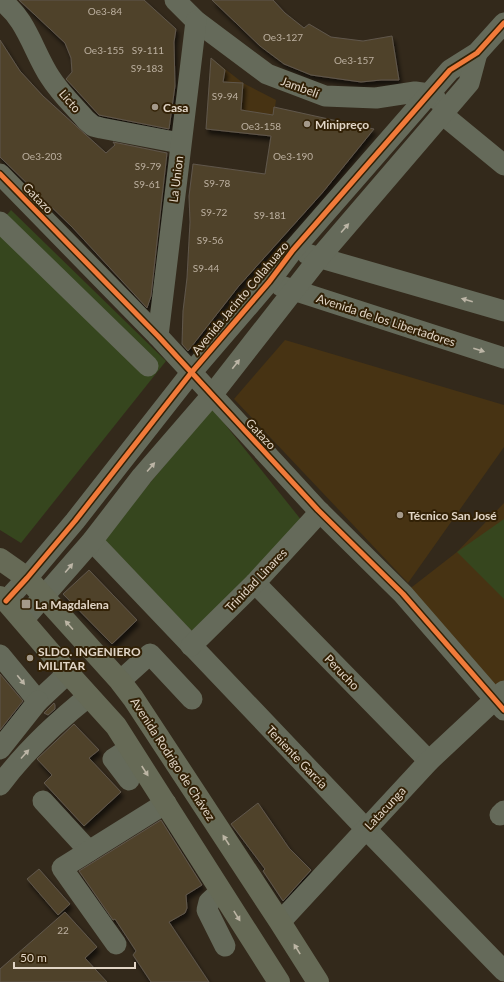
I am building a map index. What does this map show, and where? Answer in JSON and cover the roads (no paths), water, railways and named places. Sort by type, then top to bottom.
[{"type":"main road","name":"Avenida Rodrigo de Chávez","points":[[0,559],[27,578],[120,681],[133,698],[318,982]]},
{"type":"main road","points":[[3,599],[116,726],[279,982]]},
{"type":"main road","points":[[70,675],[94,653]]},
{"type":"street","name":"Licto","points":[[0,0],[8,5],[20,22],[50,77],[86,120],[93,126],[180,143]]},
{"type":"street","name":"Jambelí","points":[[175,0],[196,21],[267,74],[325,96],[376,98],[415,92],[428,94]]},
{"type":"street","name":"La Union","points":[[158,336],[180,143],[196,21]]},
{"type":"street","name":"Avenida Jacinto Collahuazo","points":[[3,599],[27,578],[75,521],[191,372],[268,282],[293,250],[428,94],[450,70],[477,53],[502,29]]},
{"type":"street","name":"Avenida Jacinto Collahuazo","points":[[23,620],[44,598],[92,541],[142,476],[212,395],[319,258],[469,83],[477,53]]},
{"type":"street","points":[[428,94],[504,165]]},
{"type":"street","name":"Gatazo","points":[[0,174],[158,336],[320,512],[403,594],[501,700]]},
{"type":"street","points":[[0,222],[148,366]]},
{"type":"street","points":[[28,248],[50,225]]},
{"type":"street","points":[[293,250],[504,311]]},
{"type":"street","name":"Avenida de los Libertadores","points":[[268,282],[504,358]]},
{"type":"street","name":"Trinidad Linares","points":[[191,646],[255,583],[320,512]]},
{"type":"street","name":"Teniente García","points":[[92,541],[366,829],[504,971]]},
{"type":"street","name":"Perucho","points":[[255,583],[429,761]]},
{"type":"street","points":[[120,681],[150,654],[192,699]]},
{"type":"street","points":[[0,655],[50,728]]},
{"type":"street","points":[[0,749],[35,705],[70,675]]},
{"type":"street","points":[[0,785],[14,767],[50,728],[89,696]]},
{"type":"street","name":"Latacunga","points":[[280,922],[429,761],[501,700]]},
{"type":"street","points":[[129,780],[113,759],[130,748]]},
{"type":"street","points":[[43,801],[88,851]]},
{"type":"street","points":[[116,944],[62,868],[166,803]]},
{"type":"street","points":[[221,891],[209,902],[206,910],[225,946]]},
{"type":"place","name":"Casa","points":[[155,107]]},
{"type":"place","name":"Minipreço","points":[[307,124]]},
{"type":"place","name":"Técnico San José","points":[[400,515]]},
{"type":"place","name":"La Magdalena","points":[[26,604]]},
{"type":"place","name":"SLDO. INGENIERO MILITAR","points":[[30,658]]}]
